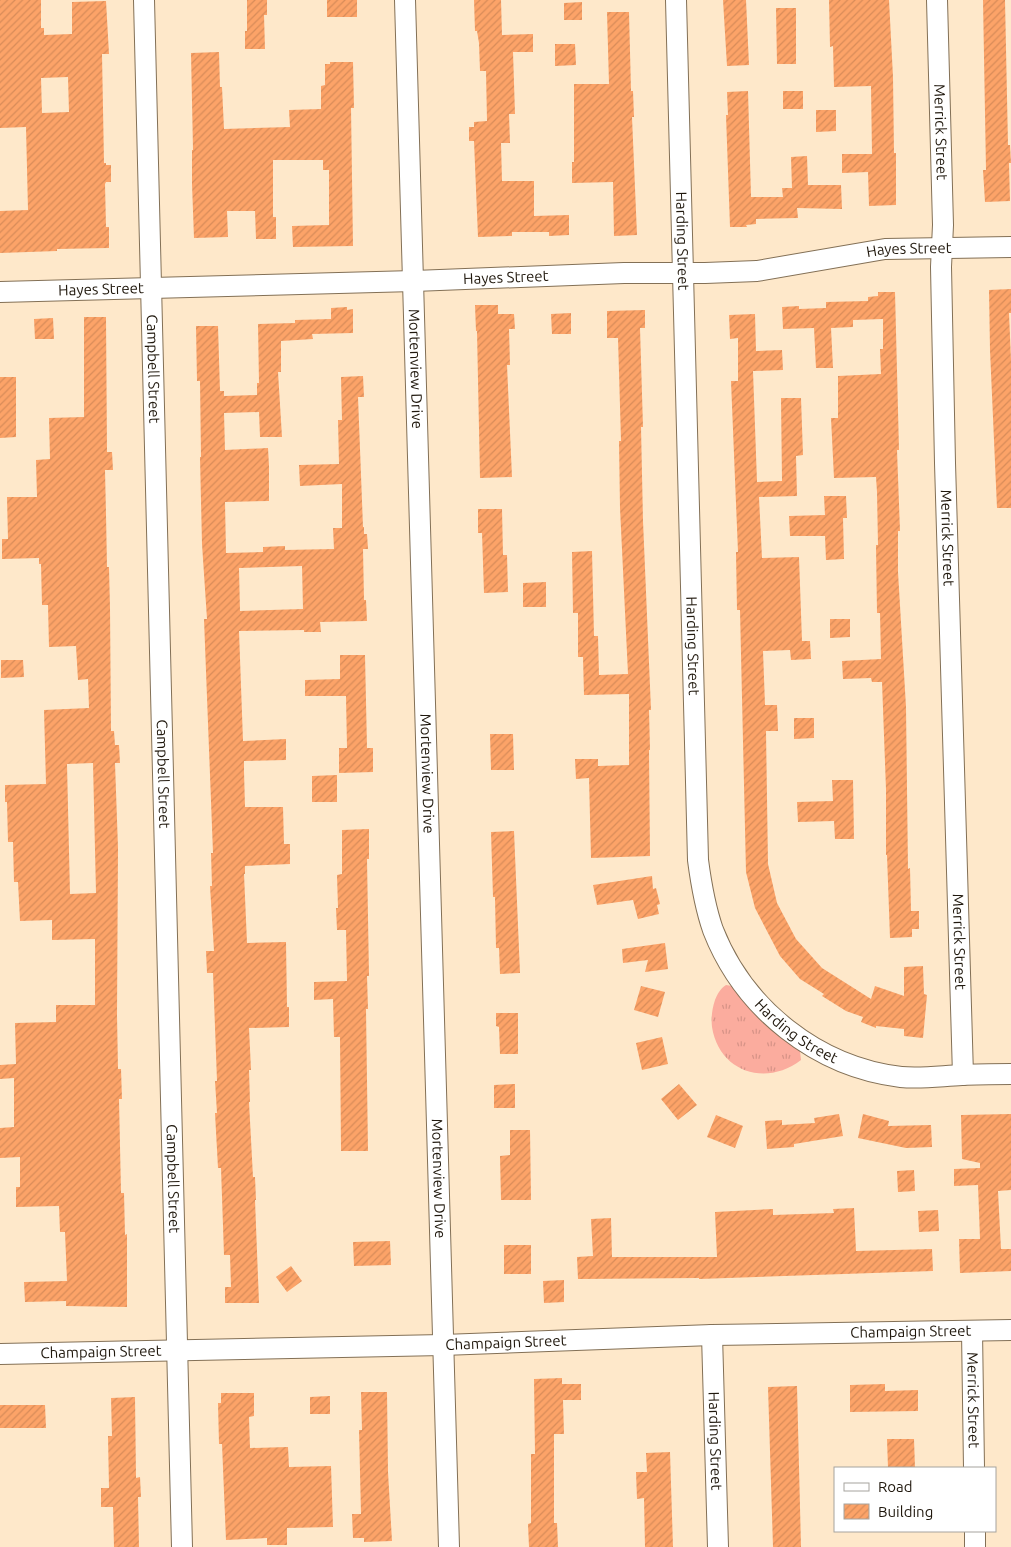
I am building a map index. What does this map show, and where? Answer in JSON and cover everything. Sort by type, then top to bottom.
[{"type":"street","name":"Campbell Street","points":[[144,0],[182,1547]]},
{"type":"street","name":"Mortenview Drive","points":[[405,0],[449,1547]]},
{"type":"street","name":"Harding Street","points":[[676,0],[698,860],[704,898],[713,930],[734,972],[752,995],[785,1029],[808,1045],[850,1065],[873,1072],[901,1077],[929,1078],[1011,1074]]},
{"type":"street","name":"Merrick Street","points":[[937,0],[943,225],[946,482],[963,1075]]},
{"type":"street","name":"Hayes Street","points":[[0,292],[757,271],[885,249],[1011,247]]},
{"type":"street","name":"Champaign Street","points":[[0,1354],[443,1345],[712,1335],[1011,1330]]},
{"type":"street","name":"Merrick Street","points":[[972,1331],[974,1467]]},
{"type":"street","name":"Harding Street","points":[[712,1335],[718,1547]]},
{"type":"street","points":[[975,1532],[975,1547]]},
{"type":"green space","points":[[726,985],[732,986],[752,1011],[800,1051],[801,1060],[773,1073],[759,1073],[746,1070],[734,1064],[724,1055],[716,1042],[712,1027],[712,1017],[716,998]]},
{"type":"building","points":[[0,0],[41,0],[41,28],[44,28],[44,35],[72,34],[72,2],[106,1],[109,54],[102,54],[104,163],[111,165],[111,182],[106,182],[105,184],[106,227],[109,227],[109,248],[0,253],[0,211],[28,210],[26,127],[0,128]],"holes":[[[68,77],[69,112],[42,113],[41,78]]]},
{"type":"building","points":[[247,0],[267,0],[267,15],[264,15],[265,49],[245,49]]},
{"type":"building","points":[[327,0],[357,0],[357,17],[327,17]]},
{"type":"building","points":[[474,0],[501,0],[502,35],[533,34],[533,52],[513,52],[515,114],[509,114],[510,143],[501,143],[502,181],[534,181],[534,216],[569,215],[569,235],[549,236],[549,232],[512,232],[512,236],[478,237],[474,141],[469,141],[469,127],[474,127],[474,122],[487,121],[486,71],[480,71],[479,43],[477,31],[475,31]]},
{"type":"building","points":[[723,0],[746,0],[749,65],[727,66]]},
{"type":"building","points":[[829,0],[889,0],[894,153],[896,153],[896,205],[869,206],[868,172],[842,173],[842,154],[872,154],[871,86],[834,87],[833,46],[830,47]]},
{"type":"building","points":[[983,0],[1005,0],[1008,145],[1010,145],[1011,163],[1009,163],[1010,201],[985,202],[983,170],[986,170]]},
{"type":"building","points":[[582,2],[582,20],[564,20],[564,3]]},
{"type":"building","points":[[776,8],[796,8],[796,64],[777,64]]},
{"type":"building","points":[[607,12],[629,12],[637,235],[614,236],[613,182],[572,183],[572,162],[574,162],[574,84],[609,84]]},
{"type":"building","points":[[555,44],[575,44],[576,65],[555,66]]},
{"type":"building","points":[[219,52],[224,129],[290,127],[289,110],[321,109],[321,86],[325,85],[325,64],[330,64],[330,62],[353,62],[354,108],[351,108],[353,246],[293,247],[292,226],[329,225],[329,170],[323,170],[323,160],[273,160],[273,217],[276,217],[276,239],[256,239],[255,211],[227,211],[228,237],[194,238],[191,53]]},
{"type":"building","points":[[748,91],[751,197],[783,197],[782,188],[792,188],[791,157],[807,156],[808,185],[841,185],[842,209],[797,208],[798,218],[756,219],[756,224],[746,225],[747,227],[730,227],[726,115],[728,115],[727,92]]},
{"type":"building","points":[[783,91],[803,91],[803,109],[783,109]]},
{"type":"building","points":[[816,110],[836,110],[836,131],[816,132]]},
{"type":"building","points":[[1011,289],[1011,313],[1009,313],[1011,360],[1011,508],[997,508],[989,290]]},
{"type":"building","points":[[878,292],[895,292],[900,531],[898,531],[898,572],[906,707],[908,869],[910,868],[911,911],[919,911],[919,929],[912,929],[912,937],[890,938],[882,682],[872,682],[871,678],[843,679],[842,661],[881,659],[880,613],[877,613],[876,477],[834,478],[831,418],[838,418],[838,376],[881,374],[880,349],[883,349],[883,319],[853,320],[853,327],[831,328],[833,368],[816,368],[814,328],[783,329],[782,307],[799,306],[799,309],[826,308],[826,302],[868,301],[868,297],[878,296]]},
{"type":"building","points":[[475,305],[498,305],[498,314],[514,314],[515,329],[509,329],[510,365],[507,365],[512,477],[480,478]]},
{"type":"building","points":[[347,307],[347,310],[353,309],[353,333],[312,334],[313,339],[281,341],[281,372],[278,372],[282,437],[260,437],[259,412],[224,413],[225,450],[268,448],[269,466],[269,501],[225,502],[226,553],[263,552],[263,547],[285,546],[285,550],[334,549],[333,528],[342,528],[342,484],[300,486],[299,465],[339,464],[338,420],[342,420],[341,377],[363,376],[364,397],[358,397],[363,527],[364,534],[367,534],[368,549],[363,549],[364,600],[366,600],[367,621],[320,622],[321,632],[304,632],[304,630],[239,631],[243,741],[286,739],[286,760],[244,761],[245,807],[283,807],[284,844],[290,844],[290,864],[245,866],[244,874],[247,943],[286,942],[289,1027],[249,1028],[251,1070],[249,1070],[249,1102],[253,1177],[255,1177],[259,1303],[225,1303],[225,1287],[231,1287],[230,1255],[224,1255],[221,1168],[218,1168],[215,1113],[217,1113],[215,1081],[217,1081],[213,973],[207,973],[206,951],[214,951],[210,886],[212,886],[211,853],[213,853],[204,619],[207,619],[202,544],[200,381],[197,381],[196,326],[218,326],[220,391],[224,391],[224,396],[257,395],[257,383],[259,383],[258,324],[295,323],[295,320],[331,319],[331,308]],"holes":[[[302,566],[303,609],[240,611],[239,568]]]},
{"type":"building","points":[[645,310],[645,328],[640,328],[643,521],[651,710],[649,710],[650,856],[591,858],[589,778],[576,779],[575,759],[598,759],[598,766],[629,765],[629,694],[584,695],[583,657],[578,657],[578,613],[573,613],[572,552],[592,551],[594,636],[598,636],[599,675],[628,674],[620,508],[619,441],[621,441],[618,338],[607,338],[607,311]]},
{"type":"building","points":[[571,313],[571,334],[552,334],[551,314]]},
{"type":"building","points":[[755,314],[756,351],[782,350],[783,370],[753,371],[757,482],[782,481],[781,398],[801,398],[803,455],[796,456],[797,496],[759,497],[762,558],[799,557],[802,641],[810,641],[811,659],[791,660],[790,650],[763,651],[765,705],[777,705],[778,731],[766,731],[768,864],[777,903],[796,939],[822,968],[871,999],[875,986],[904,996],[904,967],[923,966],[924,994],[927,995],[923,1038],[904,1036],[904,1029],[876,1026],[876,1028],[861,1022],[863,1017],[846,1011],[800,979],[780,956],[755,908],[746,872],[740,610],[737,610],[736,552],[738,552],[731,381],[738,381],[738,338],[730,339],[729,315]]},
{"type":"building","points":[[84,317],[106,317],[107,452],[112,452],[113,470],[105,470],[107,567],[109,567],[110,608],[111,731],[114,731],[115,745],[119,745],[120,763],[115,763],[118,848],[117,1015],[118,1069],[121,1069],[122,1099],[119,1099],[121,1193],[124,1193],[125,1235],[127,1234],[127,1307],[66,1306],[66,1301],[25,1302],[24,1282],[67,1281],[65,1232],[60,1232],[59,1206],[16,1207],[16,1187],[20,1187],[20,1157],[0,1158],[0,1128],[14,1127],[14,1078],[0,1079],[0,1065],[16,1064],[15,1023],[56,1022],[56,1005],[95,1005],[95,939],[52,940],[52,920],[20,921],[18,882],[14,882],[13,842],[8,842],[7,802],[5,802],[5,785],[46,784],[44,710],[89,708],[88,679],[78,680],[76,646],[49,647],[48,605],[42,605],[41,564],[39,564],[39,558],[2,559],[2,539],[8,539],[7,497],[37,497],[36,460],[50,459],[49,418],[84,417]],"holes":[[[93,763],[96,893],[70,894],[67,764]]]},
{"type":"building","points":[[53,318],[54,339],[35,339],[34,319]]},
{"type":"building","points":[[0,377],[16,377],[16,437],[0,438]]},
{"type":"building","points":[[824,496],[846,496],[847,518],[843,518],[844,559],[826,560],[825,536],[790,536],[789,516],[825,515]]},
{"type":"building","points":[[478,509],[502,509],[503,555],[507,555],[508,592],[484,593],[482,533],[478,533]]},
{"type":"building","points":[[546,582],[546,607],[523,607],[523,583]]},
{"type":"building","points":[[830,619],[850,619],[850,637],[830,638]]},
{"type":"building","points":[[340,655],[365,655],[367,748],[373,748],[373,772],[339,773],[339,748],[347,748],[346,696],[305,696],[305,680],[340,679]]},
{"type":"building","points":[[1,660],[23,660],[24,677],[1,678]]},
{"type":"building","points":[[794,718],[814,718],[814,738],[794,739]]},
{"type":"building","points":[[490,734],[513,734],[514,770],[491,770]]},
{"type":"building","points":[[337,775],[337,802],[312,802],[312,776]]},
{"type":"building","points":[[832,780],[853,780],[854,839],[835,839],[834,821],[798,822],[797,802],[833,801]]},
{"type":"building","points":[[369,829],[369,859],[367,859],[369,976],[367,976],[368,1009],[366,1009],[368,1151],[341,1151],[340,1037],[334,1037],[333,999],[314,1000],[314,982],[347,981],[346,930],[337,930],[336,908],[338,908],[337,875],[342,874],[342,830]]},
{"type":"building","points":[[514,831],[520,973],[500,974],[499,948],[496,948],[491,832]]},
{"type":"building","points":[[652,876],[653,889],[656,888],[660,904],[657,905],[659,914],[638,919],[633,900],[597,905],[593,885]]},
{"type":"building","points":[[665,943],[668,969],[645,972],[648,960],[623,963],[622,949]]},
{"type":"building","points":[[641,986],[665,992],[658,1017],[634,1010]]},
{"type":"building","points":[[496,1013],[518,1013],[518,1054],[500,1054],[499,1027],[496,1026]]},
{"type":"building","points":[[662,1037],[668,1064],[642,1070],[636,1043]]},
{"type":"building","points":[[515,1084],[515,1108],[494,1108],[494,1085]]},
{"type":"building","points":[[679,1084],[697,1105],[678,1120],[661,1099]]},
{"type":"building","points":[[839,1114],[843,1136],[794,1144],[794,1147],[767,1149],[765,1121],[782,1120],[782,1125],[815,1123],[814,1118]]},
{"type":"building","points":[[863,1114],[889,1121],[888,1126],[931,1125],[932,1147],[906,1148],[858,1138]]},
{"type":"building","points":[[1011,1114],[1011,1190],[998,1191],[1001,1249],[1011,1249],[1011,1271],[960,1273],[959,1239],[980,1239],[978,1185],[954,1186],[954,1169],[980,1168],[980,1163],[962,1159],[961,1115]]},
{"type":"building","points":[[716,1115],[743,1126],[735,1148],[707,1137]]},
{"type":"building","points":[[510,1130],[530,1130],[531,1200],[501,1200],[500,1156],[510,1155]]},
{"type":"building","points":[[914,1170],[915,1191],[898,1192],[897,1171]]},
{"type":"building","points":[[854,1208],[856,1251],[932,1249],[933,1271],[699,1279],[578,1279],[577,1257],[593,1256],[591,1219],[611,1218],[612,1257],[717,1257],[715,1212],[773,1209],[773,1215],[834,1213],[833,1209]]},
{"type":"building","points":[[938,1210],[939,1231],[919,1232],[918,1211]]},
{"type":"building","points":[[390,1241],[391,1265],[354,1266],[353,1242]]},
{"type":"building","points":[[504,1245],[531,1245],[531,1274],[504,1274]]},
{"type":"building","points":[[291,1266],[302,1281],[287,1292],[276,1277]]},
{"type":"building","points":[[564,1280],[564,1302],[544,1303],[543,1281]]},
{"type":"building","points":[[562,1378],[562,1384],[581,1384],[581,1400],[563,1400],[564,1434],[554,1434],[554,1523],[557,1523],[558,1547],[529,1547],[531,1454],[535,1454],[534,1379]]},
{"type":"building","points":[[885,1384],[885,1391],[918,1390],[918,1411],[850,1412],[850,1385]]},
{"type":"building","points":[[797,1386],[801,1547],[773,1547],[768,1387]]},
{"type":"building","points":[[361,1392],[387,1392],[388,1472],[392,1541],[364,1542],[364,1538],[353,1538],[352,1514],[361,1514],[359,1430],[362,1430]]},
{"type":"building","points":[[221,1393],[254,1393],[254,1416],[249,1417],[250,1448],[288,1447],[289,1467],[331,1466],[333,1527],[287,1528],[287,1545],[267,1545],[267,1538],[226,1540],[222,1444],[219,1444],[218,1403],[221,1403]]},
{"type":"building","points":[[330,1396],[330,1414],[310,1414],[310,1397]]},
{"type":"building","points":[[135,1397],[136,1478],[140,1477],[141,1497],[138,1497],[139,1547],[114,1547],[113,1507],[101,1507],[101,1488],[109,1488],[108,1436],[112,1436],[111,1398]]},
{"type":"building","points":[[0,1405],[45,1405],[46,1428],[0,1428]]},
{"type":"building","points":[[887,1439],[914,1439],[915,1467],[888,1467]]},
{"type":"building","points":[[670,1452],[673,1547],[645,1547],[644,1498],[637,1499],[636,1472],[647,1472],[646,1453]]}]
